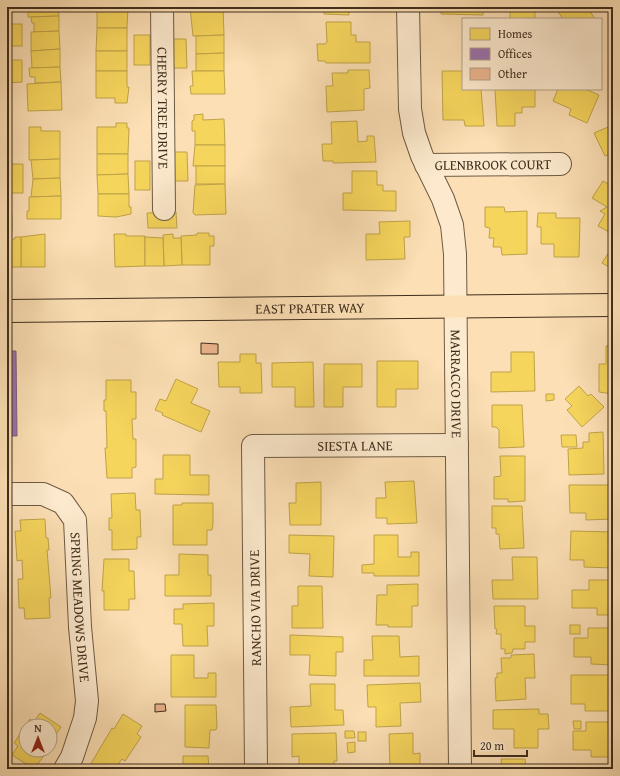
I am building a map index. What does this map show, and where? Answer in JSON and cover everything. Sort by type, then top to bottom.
[{"type":"main road","name":"EAST PRATER WAY","points":[[7,311],[613,305]]},
{"type":"street","name":"CHERRY TREE DRIVE","points":[[162,7],[164,209]]},
{"type":"street","name":"MARRACCO DRIVE","points":[[408,7],[410,109],[414,133],[426,165],[444,199],[452,225],[455,254],[460,769]]},
{"type":"street","name":"GLENBROOK COURT","points":[[426,165],[560,164]]},
{"type":"street","name":"SIESTA LANE","points":[[253,446],[457,445]]},
{"type":"street","name":"RANCHO VIA DRIVE","points":[[253,446],[256,769]]},
{"type":"street","name":"SPRING MEADOWS DRIVE","points":[[7,494],[43,494],[63,503],[75,520],[80,627],[87,701],[85,718],[72,757],[65,769]]},
{"type":"building: Homes","points":[[28,7],[58,7],[59,16],[28,17]]},
{"type":"building: Homes","points":[[97,7],[128,7],[127,28],[97,28]]},
{"type":"building: Homes","points":[[190,7],[223,7],[224,35],[193,36]]},
{"type":"building: Homes","points":[[324,7],[349,7],[349,15],[324,14]]},
{"type":"building: Homes","points":[[441,7],[483,7],[483,15],[441,14]]},
{"type":"building: Homes","points":[[510,7],[535,7],[535,18],[510,18]]},
{"type":"building: Homes","points":[[555,7],[590,7],[588,8],[594,18],[562,18]]},
{"type":"building: Homes","points":[[59,16],[59,31],[34,32],[34,23],[32,23],[31,17]]},
{"type":"building: Homes","points":[[326,22],[351,22],[351,35],[356,35],[356,42],[370,42],[370,63],[326,63],[325,61],[318,61],[317,44],[325,44],[327,42]]},
{"type":"building: Homes","points":[[7,24],[22,24],[22,46],[7,46]]},
{"type":"building: Homes","points":[[97,28],[127,28],[127,51],[96,51]]},
{"type":"building: Homes","points":[[59,31],[60,49],[31,51],[31,32]]},
{"type":"building: Homes","points":[[134,35],[150,35],[150,65],[134,65]]},
{"type":"building: Homes","points":[[224,35],[224,53],[196,54],[196,36]]},
{"type":"building: Homes","points":[[170,39],[186,39],[187,68],[170,68]]},
{"type":"building: Homes","points":[[60,49],[60,67],[32,68],[31,51]]},
{"type":"building: Homes","points":[[96,51],[127,51],[127,71],[96,71]]},
{"type":"building: Homes","points":[[224,53],[224,71],[196,71],[196,54]]},
{"type":"building: Homes","points":[[7,60],[22,60],[22,82],[7,83]]},
{"type":"building: Homes","points":[[60,67],[61,82],[35,83],[35,77],[30,77],[29,68]]},
{"type":"building: Homes","points":[[348,70],[369,70],[370,88],[364,89],[364,110],[327,112],[326,86],[333,86],[332,73],[348,73]]},
{"type":"building: Homes","points":[[96,71],[127,71],[127,87],[129,87],[127,103],[115,103],[115,98],[96,98]]},
{"type":"building: Homes","points":[[192,71],[224,71],[225,94],[191,94],[190,86],[193,86]]},
{"type":"building: Homes","points":[[442,71],[462,71],[462,90],[481,90],[484,126],[465,126],[464,120],[443,120]]},
{"type":"building: Homes","points":[[61,82],[62,110],[28,111],[27,84]]},
{"type":"building: Homes","points":[[495,90],[535,90],[535,107],[522,107],[522,113],[515,113],[515,126],[497,126]]},
{"type":"building: Homes","points":[[558,90],[587,90],[599,95],[587,123],[569,115],[571,109],[553,101]]},
{"type":"building: Homes","points":[[203,114],[203,120],[224,119],[225,145],[195,145],[195,131],[192,131],[192,121],[194,120],[194,115]]},
{"type":"building: Homes","points":[[357,121],[358,142],[367,141],[367,136],[374,136],[376,162],[333,163],[333,161],[323,161],[322,144],[332,144],[331,122]]},
{"type":"building: Homes","points":[[116,123],[127,123],[127,128],[129,128],[128,154],[97,154],[97,127],[116,127]]},
{"type":"building: Homes","points":[[613,125],[613,148],[610,149],[612,153],[605,156],[594,133]]},
{"type":"building: Homes","points":[[29,127],[41,127],[41,131],[60,131],[60,159],[29,160]]},
{"type":"building: Homes","points":[[195,145],[225,145],[225,166],[193,166]]},
{"type":"building: Homes","points":[[172,152],[187,152],[188,181],[173,181]]},
{"type":"building: Homes","points":[[97,154],[128,154],[128,174],[97,175]]},
{"type":"building: Homes","points":[[60,159],[60,178],[33,179],[31,160]]},
{"type":"building: Homes","points":[[135,161],[150,161],[150,190],[135,190]]},
{"type":"building: Homes","points":[[7,164],[23,164],[23,193],[8,193]]},
{"type":"building: Homes","points":[[196,166],[225,166],[225,184],[196,184]]},
{"type":"building: Homes","points":[[352,171],[377,171],[377,185],[383,185],[383,191],[396,191],[396,211],[343,210],[343,193],[352,193]]},
{"type":"building: Homes","points":[[128,174],[129,194],[98,194],[97,175]]},
{"type":"building: Homes","points":[[60,178],[61,196],[31,197],[33,179]]},
{"type":"building: Homes","points":[[603,181],[613,187],[613,234],[598,226],[605,214],[600,211],[607,207],[592,198]]},
{"type":"building: Homes","points":[[225,184],[226,214],[195,215],[193,213],[195,185]]},
{"type":"building: Homes","points":[[98,194],[129,194],[129,207],[131,207],[131,214],[116,217],[98,216]]},
{"type":"building: Homes","points":[[61,196],[61,219],[27,219],[27,211],[29,211],[29,197]]},
{"type":"building: Homes","points":[[485,207],[504,207],[505,212],[527,211],[527,254],[502,255],[501,247],[493,247],[494,238],[489,238],[490,228],[485,227]]},
{"type":"building: Homes","points":[[176,212],[177,228],[148,228],[147,213]]},
{"type":"building: Homes","points":[[538,213],[556,213],[556,218],[580,218],[579,257],[554,257],[554,244],[541,244],[541,227],[537,227]]},
{"type":"building: Homes","points":[[7,215],[12,215],[12,230],[7,230]]},
{"type":"building: Homes","points":[[410,221],[410,237],[404,237],[405,259],[366,260],[366,234],[380,234],[379,222]]},
{"type":"building: Homes","points":[[197,233],[209,233],[209,236],[214,236],[214,246],[210,246],[210,265],[182,265],[181,236],[197,235]]},
{"type":"building: Homes","points":[[45,234],[45,267],[21,267],[21,237]]},
{"type":"building: Homes","points":[[114,234],[126,234],[126,236],[145,236],[145,266],[115,267]]},
{"type":"building: Homes","points":[[173,234],[173,238],[181,238],[182,265],[164,266],[163,235]]},
{"type":"building: Homes","points":[[7,237],[8,239],[15,239],[15,237],[21,237],[21,267],[7,267]]},
{"type":"building: Homes","points":[[145,237],[163,238],[164,266],[145,266]]},
{"type":"building: Homes","points":[[609,252],[613,254],[613,265],[611,268],[602,263]]},
{"type":"building: Homes","points":[[606,346],[613,346],[613,394],[599,392],[599,364],[606,364]]},
{"type":"building: Homes","points":[[511,352],[534,352],[535,391],[491,392],[491,372],[511,372]]},
{"type":"building: Homes","points":[[240,354],[256,354],[256,363],[261,363],[262,393],[240,393],[240,387],[219,387],[218,362],[240,362]]},
{"type":"building: Homes","points":[[377,361],[418,361],[418,389],[396,389],[396,407],[377,407]]},
{"type":"building: Homes","points":[[313,362],[314,407],[295,407],[295,387],[272,387],[272,363]]},
{"type":"building: Homes","points":[[324,364],[362,364],[362,387],[343,387],[343,407],[324,407]]},
{"type":"building: Homes","points":[[176,379],[198,389],[191,403],[210,411],[201,432],[162,415],[163,413],[155,410],[160,399],[166,401]]},
{"type":"building: Homes","points":[[106,380],[131,380],[131,392],[136,392],[136,419],[132,419],[133,439],[136,439],[136,467],[132,468],[132,478],[107,478],[105,448],[107,448],[106,411],[104,411],[104,400],[106,400]]},
{"type":"building: Homes","points":[[579,386],[588,396],[591,394],[604,407],[582,427],[567,410],[572,406],[565,399]]},
{"type":"building: Homes","points":[[546,394],[554,394],[554,400],[546,401]]},
{"type":"building: Homes","points":[[492,405],[522,405],[524,447],[499,448],[499,430],[496,427],[492,427]]},
{"type":"building: Homes","points":[[603,432],[604,474],[569,475],[568,449],[583,448],[583,442],[589,442],[589,433]]},
{"type":"building: Homes","points":[[561,435],[576,435],[577,447],[562,447]]},
{"type":"building: Homes","points":[[163,455],[190,455],[190,475],[209,475],[209,495],[155,494],[155,479],[163,479]]},
{"type":"building: Homes","points":[[500,456],[525,456],[525,501],[508,502],[508,499],[494,499],[494,477],[501,476]]},
{"type":"building: Homes","points":[[414,481],[417,523],[387,524],[387,518],[376,518],[376,498],[386,498],[385,482]]},
{"type":"building: Homes","points":[[321,482],[321,525],[290,525],[289,503],[296,503],[296,483]]},
{"type":"building: Homes","points":[[569,485],[613,485],[613,519],[586,520],[586,513],[570,513]]},
{"type":"building: Homes","points":[[135,493],[136,510],[140,510],[141,537],[137,537],[137,549],[112,550],[112,530],[109,530],[109,518],[112,518],[111,494]]},
{"type":"building: Homes","points":[[182,503],[213,503],[213,525],[212,530],[207,530],[207,545],[173,545],[173,505],[182,505]]},
{"type":"building: Homes","points":[[492,506],[522,506],[524,548],[500,549],[499,534],[496,534],[496,528],[492,528]]},
{"type":"building: Homes","points":[[45,519],[46,538],[48,538],[49,550],[47,550],[51,598],[49,598],[50,618],[25,619],[24,608],[19,608],[18,579],[23,579],[22,560],[17,561],[15,531],[21,531],[20,520]]},
{"type":"building: Homes","points":[[571,531],[613,532],[613,568],[584,567],[584,560],[570,560]]},
{"type":"building: Homes","points":[[289,535],[334,536],[333,577],[309,576],[310,554],[289,553]]},
{"type":"building: Homes","points":[[374,535],[398,535],[398,557],[411,557],[411,552],[419,552],[419,576],[374,576],[374,573],[362,573],[362,565],[374,564]]},
{"type":"building: Homes","points":[[179,554],[208,555],[208,575],[211,575],[211,596],[165,596],[165,575],[179,575]]},
{"type":"building: Homes","points":[[512,557],[537,557],[538,599],[493,599],[492,580],[513,580]]},
{"type":"building: Homes","points":[[104,559],[129,559],[129,571],[134,571],[135,599],[129,599],[129,610],[104,610],[104,591],[102,591]]},
{"type":"building: Homes","points":[[589,580],[613,580],[613,615],[597,615],[597,608],[572,608],[572,590],[589,590]]},
{"type":"building: Homes","points":[[418,584],[418,606],[412,606],[412,627],[388,627],[388,625],[376,625],[377,595],[387,595],[387,585]]},
{"type":"building: Homes","points":[[298,586],[322,586],[323,628],[292,628],[292,606],[298,606]]},
{"type":"building: Homes","points":[[214,603],[214,626],[207,626],[208,646],[183,646],[182,624],[174,624],[174,609],[183,609],[183,604]]},
{"type":"building: Homes","points":[[494,606],[525,606],[525,626],[535,626],[535,642],[525,642],[525,649],[513,649],[512,653],[505,654],[505,649],[501,649],[501,634],[496,634],[497,629],[495,629]]},
{"type":"building: Homes","points":[[570,625],[580,625],[580,634],[570,634]]},
{"type":"building: Homes","points":[[588,628],[613,628],[613,665],[591,664],[591,657],[574,657],[574,638],[588,638]]},
{"type":"building: Homes","points":[[290,635],[343,637],[343,652],[336,652],[336,676],[309,675],[310,655],[290,655]]},
{"type":"building: Homes","points":[[372,636],[399,636],[400,657],[419,656],[419,676],[364,676],[364,660],[373,660]]},
{"type":"building: Homes","points":[[534,654],[535,678],[525,678],[526,699],[496,701],[495,678],[497,678],[497,673],[502,673],[501,658],[511,658],[511,655]]},
{"type":"building: Homes","points":[[171,655],[194,655],[194,678],[208,678],[208,673],[216,673],[216,697],[171,697]]},
{"type":"building: Homes","points":[[571,675],[613,675],[613,711],[585,711],[585,704],[571,704]]},
{"type":"building: Homes","points":[[420,683],[421,702],[400,703],[401,726],[376,727],[376,707],[368,707],[367,685]]},
{"type":"building: Homes","points":[[310,684],[335,684],[335,710],[343,710],[344,725],[291,727],[290,707],[311,706]]},
{"type":"building: Homes","points":[[185,705],[216,705],[217,726],[216,730],[210,730],[209,748],[185,747]]},
{"type":"building: Homes","points":[[539,709],[539,714],[548,714],[549,729],[538,729],[538,748],[514,748],[514,729],[493,729],[493,710]]},
{"type":"building: Homes","points":[[40,713],[48,718],[37,718]]},
{"type":"building: Homes","points":[[123,714],[142,726],[137,734],[141,737],[125,761],[122,759],[115,769],[86,769],[88,766],[89,767],[112,728],[114,729]]},
{"type":"building: Homes","points":[[573,721],[581,721],[581,729],[574,729]]},
{"type":"building: Homes","points":[[586,722],[613,722],[613,757],[591,757],[591,750],[573,750],[573,731],[586,731]]},
{"type":"building: Homes","points":[[345,731],[354,731],[355,738],[345,738]]},
{"type":"building: Homes","points":[[358,732],[366,732],[366,741],[358,741]]},
{"type":"building: Homes","points":[[336,733],[337,761],[334,761],[334,767],[327,767],[327,769],[299,769],[299,756],[292,757],[292,734]]},
{"type":"building: Homes","points":[[413,733],[413,754],[420,753],[420,769],[390,769],[389,734]]},
{"type":"building: Homes","points":[[18,737],[18,746],[14,743]]},
{"type":"building: Homes","points":[[355,742],[355,752],[348,753],[347,743]]},
{"type":"building: Homes","points":[[18,746],[18,758],[42,758],[34,769],[12,755]]},
{"type":"building: Homes","points":[[183,756],[208,756],[209,769],[175,769],[175,767],[183,767]]},
{"type":"building: Homes","points":[[501,759],[525,759],[526,769],[502,769]]},
{"type":"building: Offices","points":[[7,351],[16,351],[17,436],[7,436]]},
{"type":"building: Other","points":[[201,343],[218,344],[218,354],[201,354]]},
{"type":"building: Other","points":[[155,704],[165,704],[166,711],[155,712]]}]
